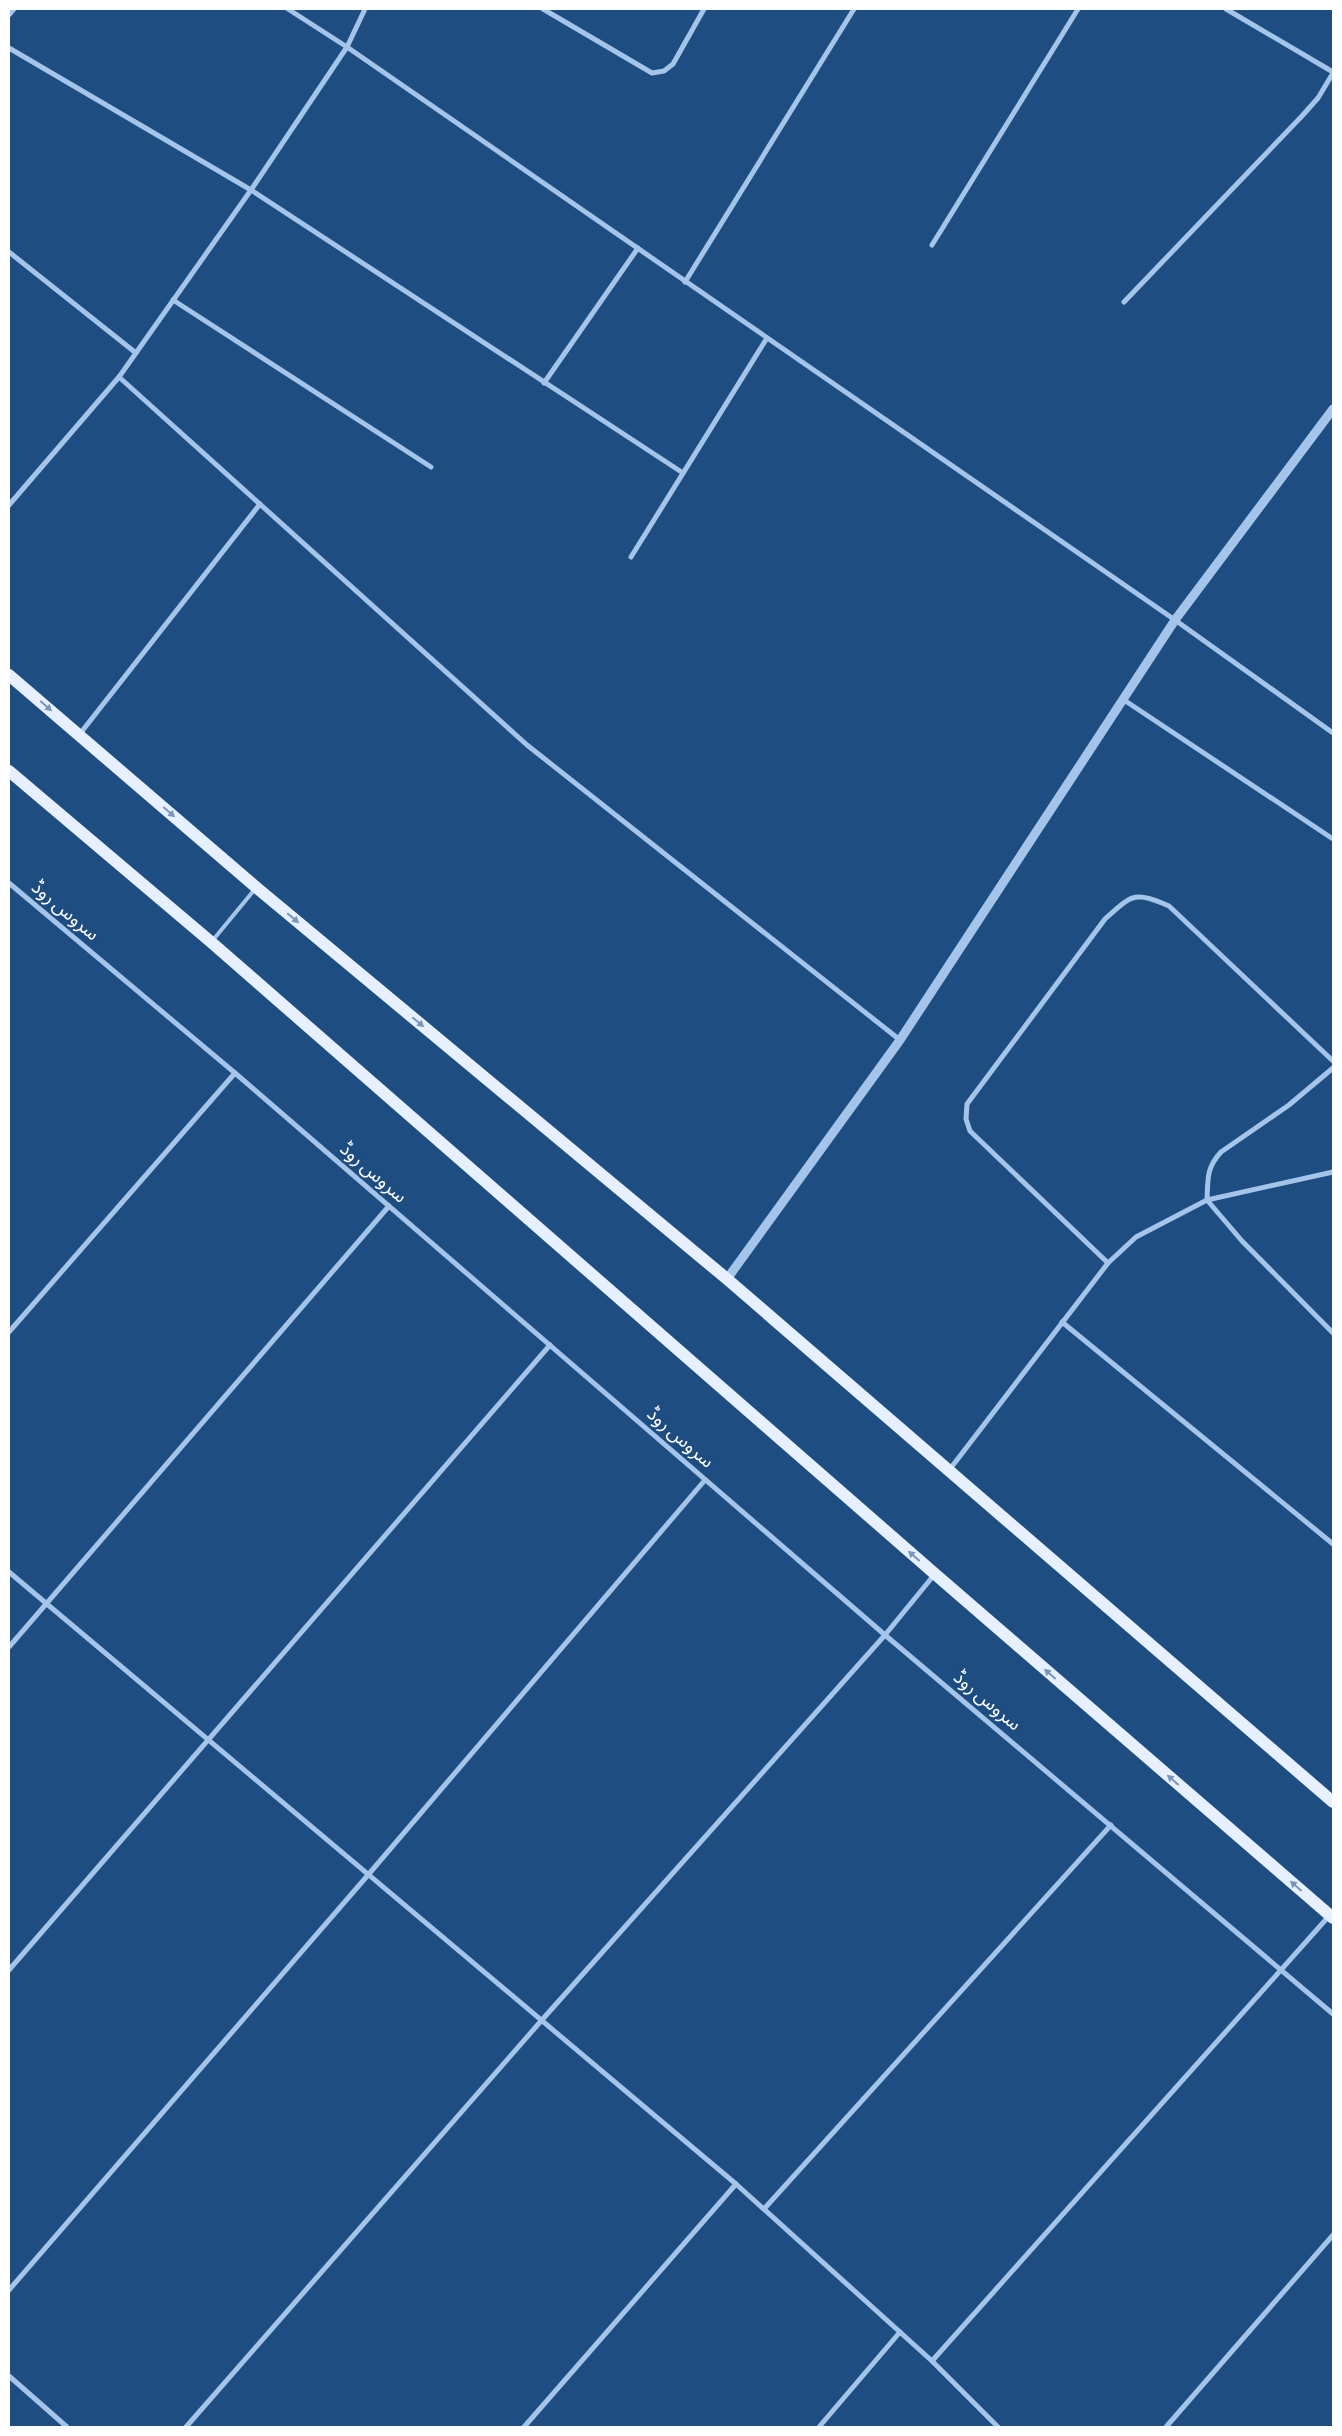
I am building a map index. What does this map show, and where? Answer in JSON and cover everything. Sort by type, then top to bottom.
[{"type":"main road","points":[[9,675],[256,888],[727,1279],[950,1469],[1333,1802]]},
{"type":"main road","points":[[9,771],[211,942],[935,1574],[1332,1916]]},
{"type":"street","points":[[9,16],[14,9]]},
{"type":"street","points":[[288,9],[347,47],[1175,620],[1333,733]]},
{"type":"street","points":[[9,505],[119,377],[251,190],[347,47],[366,9]]},
{"type":"street","points":[[543,9],[652,74],[664,71],[673,64],[704,9]]},
{"type":"street","points":[[685,282],[854,9]]},
{"type":"street","points":[[932,245],[1078,9]]},
{"type":"street","points":[[1124,302],[1302,116],[1318,98],[1333,73],[1226,9]]},
{"type":"street","points":[[9,48],[251,190],[683,473]]},
{"type":"street","points":[[544,383],[638,248]]},
{"type":"street","points":[[9,252],[136,352]]},
{"type":"street","points":[[173,300],[432,467]]},
{"type":"street","points":[[631,556],[767,338]]},
{"type":"street","points":[[119,377],[527,745],[900,1040]]},
{"type":"street","points":[[727,1279],[900,1040],[1175,620],[1333,409]]},
{"type":"street","points":[[79,735],[260,504]]},
{"type":"street","points":[[1124,700],[1333,839]]},
{"type":"street","name":"سروس روڈ","points":[[9,883],[235,1073],[885,1635],[1333,2014]]},
{"type":"street","points":[[1108,1263],[970,1131],[966,1119],[967,1104],[1105,919],[1127,899],[1144,896],[1169,906],[1333,1061]]},
{"type":"street","points":[[1333,1068],[1289,1105],[1220,1152],[1212,1162],[1208,1172],[1207,1200],[1242,1241],[1333,1333]]},
{"type":"street","points":[[9,1332],[235,1073]]},
{"type":"street","points":[[950,1469],[1108,1263],[1136,1238],[1207,1200],[1333,1172]]},
{"type":"street","points":[[9,1647],[388,1206]]},
{"type":"street","points":[[1062,1322],[1333,1544]]},
{"type":"street","points":[[9,1970],[550,1345]]},
{"type":"street","points":[[9,2290],[368,1875],[705,1480]]},
{"type":"street","points":[[9,1572],[736,2184],[900,2332],[998,2427]]},
{"type":"street","points":[[186,2427],[541,2021],[885,1635],[935,1574]]},
{"type":"street","points":[[764,2209],[1111,1825]]},
{"type":"street","points":[[932,2362],[1332,1916]]},
{"type":"street","points":[[524,2427],[736,2184]]},
{"type":"street","points":[[1166,2427],[1333,2235]]},
{"type":"street","points":[[819,2427],[900,2332]]},
{"type":"street","points":[[9,2376],[67,2427]]},
{"type":"lane","points":[[211,942],[256,888]]}]
